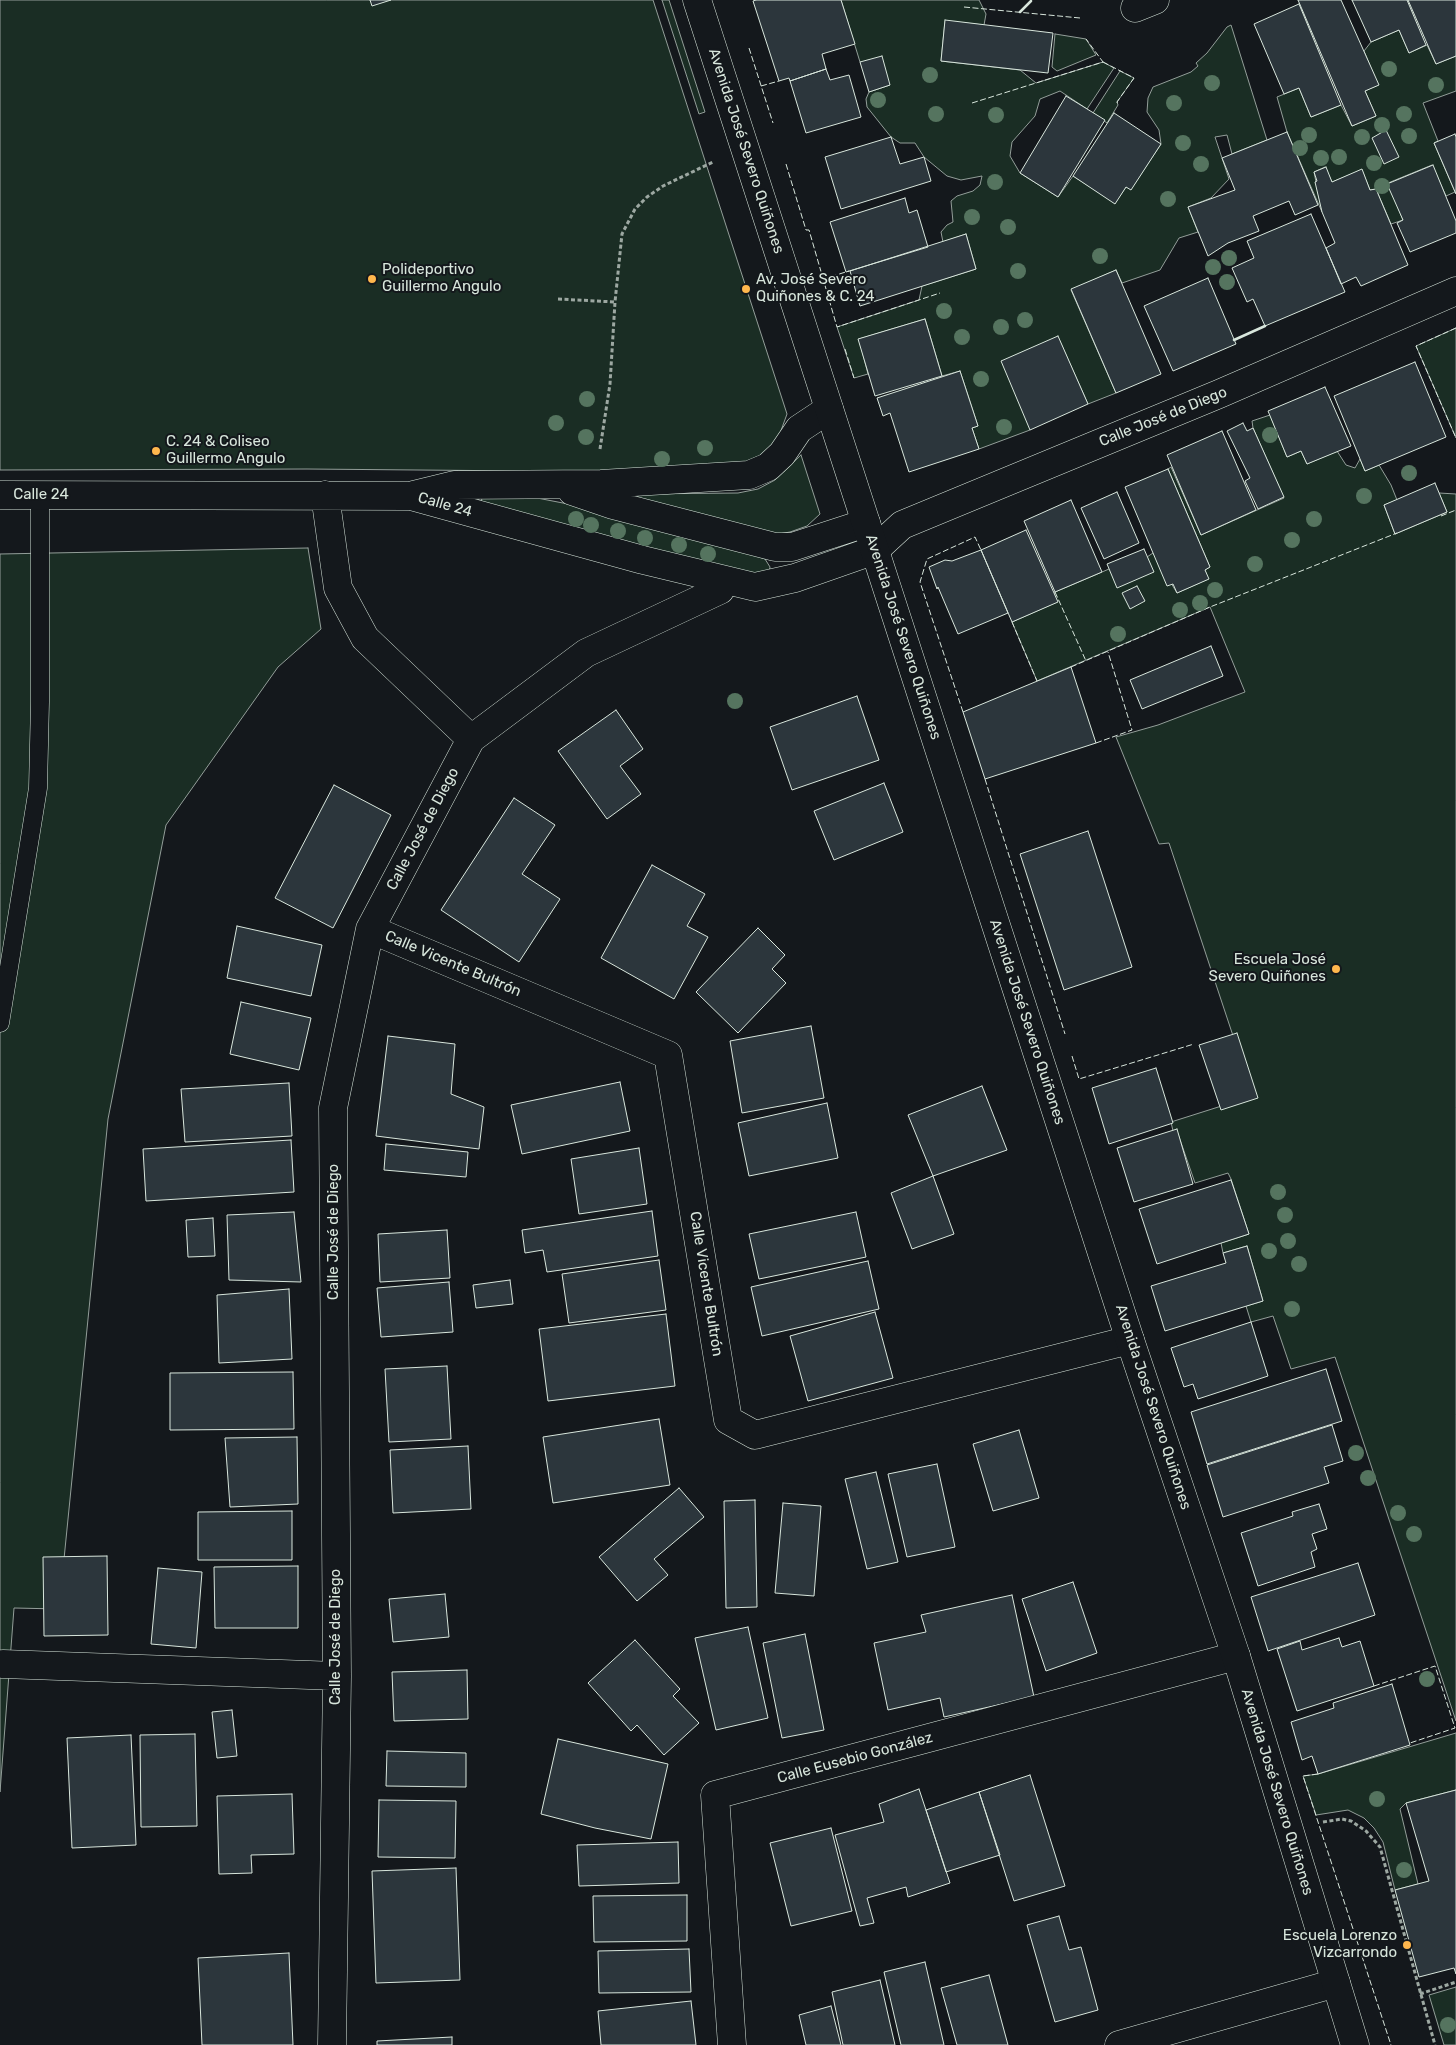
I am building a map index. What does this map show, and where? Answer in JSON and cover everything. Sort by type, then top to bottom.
[{"type":"street","name":"Avenida José Severo Quiñones","points":[[696,0],[1130,1340],[1236,1656],[1355,2045]]},
{"type":"street","name":"Calle José de Diego","points":[[875,550],[902,524],[1219,394],[1456,291]]},
{"type":"street","points":[[411,496],[454,485],[554,485],[673,481],[749,475],[768,467],[782,454],[799,429],[830,409]]},
{"type":"street","points":[[554,485],[613,505],[775,547],[792,547],[866,523]]},
{"type":"street","name":"Calle 24","points":[[0,495],[411,496],[679,569],[755,587],[795,578],[875,550]]},
{"type":"street","points":[[325,496],[338,588],[365,638],[470,739]]},
{"type":"street","name":"Calle José de Diego","points":[[332,2045],[337,1676],[333,1108],[370,929],[470,739],[586,653],[720,590]]},
{"type":"street","name":"Calle Vicente Bultrón","points":[[370,929],[668,1055],[728,1420],[755,1435],[1130,1340]]},
{"type":"street","name":"Calle Eusebio González","points":[[732,2045],[715,1795],[1236,1656]]},
{"type":"street","points":[[3,1664],[337,1676]]},
{"type":"street","points":[[1119,2045],[1336,1983]]},
{"type":"lane","points":[[0,1024],[38,788],[40,494]]},
{"type":"path","points":[[600,449],[610,384],[615,302],[622,234],[635,209],[647,196],[663,186],[713,162]]},
{"type":"path","points":[[558,299],[615,302]]},
{"type":"path","points":[[1319,1823],[1331,1819],[1351,1821],[1366,1831],[1380,1847],[1420,1994],[1436,2045]]},
{"type":"path","points":[[1420,1994],[1456,1982]]},
{"type":"green space","name":"Polideportivo Guillermo Angulo","points":[[0,0],[653,0],[787,414],[779,436],[773,445],[755,461],[641,472],[307,469],[0,470]]},
{"type":"green space","points":[[662,0],[669,0],[705,112],[699,114]]},
{"type":"green space","points":[[841,0],[979,0],[986,14],[984,25],[945,21],[941,61],[1020,70],[1036,83],[1103,62],[1114,68],[1087,109],[1060,91],[1040,99],[1035,116],[1012,142],[1010,156],[1020,173],[1058,197],[1073,176],[1115,203],[1126,187],[1131,189],[1161,144],[1159,130],[1147,112],[1148,98],[1153,87],[1191,72],[1198,66],[1196,63],[1207,53],[1227,27],[1231,25],[1267,140],[1232,154],[1227,135],[1215,137],[1229,179],[1211,198],[1188,207],[1198,232],[1179,238],[1160,270],[1122,283],[1116,270],[1071,290],[1116,393],[1088,404],[1058,337],[1030,430],[979,449],[972,428],[978,426],[960,371],[942,376],[925,319],[859,339],[868,374],[854,378],[837,327],[919,300],[922,286],[976,269],[966,234],[943,242],[941,232],[947,225],[953,222],[951,201],[957,196],[973,191],[980,185],[982,176],[961,180],[947,176],[924,157],[915,143],[900,143],[891,137],[867,107],[866,99],[869,92],[890,85],[860,62]]},
{"type":"green space","points":[[1399,30],[1409,53],[1427,45],[1436,64],[1456,56],[1456,91],[1423,103],[1438,141],[1434,143],[1455,192],[1446,196],[1432,165],[1388,183],[1403,220],[1391,224],[1376,189],[1370,190],[1362,170],[1332,182],[1325,167],[1314,172],[1322,212],[1287,132],[1277,97],[1299,88],[1311,117],[1341,105],[1352,126],[1376,116],[1365,91],[1378,85],[1364,51],[1371,42]]},
{"type":"green space","points":[[1055,34],[1086,39],[1096,55],[1057,71],[1052,67]]},
{"type":"green space","points":[[1120,71],[1134,78],[1117,102],[1118,105],[1107,123],[1093,113]]},
{"type":"green space","points":[[1456,328],[1456,438],[1416,346]]},
{"type":"green space","name":"Escuela José Severo Quiñones","points":[[1270,415],[1287,457],[1301,451],[1307,464],[1337,451],[1346,465],[1355,468],[1360,459],[1365,471],[1379,465],[1391,485],[1397,500],[1384,505],[1395,534],[1447,512],[1439,493],[1456,494],[1456,1721],[1335,1357],[1291,1369],[1273,1316],[1251,1322],[1246,1306],[1263,1301],[1247,1246],[1223,1253],[1221,1243],[1249,1234],[1231,1179],[1228,1173],[1195,1183],[1177,1131],[1173,1131],[1171,1122],[1253,1096],[1169,843],[1159,844],[1116,737],[1158,725],[1245,692],[1210,607],[1037,681],[1012,622],[1057,602],[1055,592],[1109,569],[1153,572],[1147,557],[1153,553],[1177,593],[1208,579],[1205,570],[1210,567],[1168,469],[1171,467],[1201,535],[1284,498],[1253,428],[1252,421]]},
{"type":"green space","points":[[801,455],[820,514],[807,526],[790,532],[773,535],[634,497],[634,494],[738,493],[758,489],[775,480]]},
{"type":"green space","points":[[483,496],[532,497],[568,504],[757,556],[765,559],[770,567],[769,573],[759,578],[480,504]]},
{"type":"green space","points":[[308,548],[321,629],[278,667],[166,825],[108,1119],[59,1609],[14,1608],[0,1792],[0,554]]},
{"type":"green space","points":[[1456,1733],[1456,1790],[1406,1803],[1400,1809],[1418,1884],[1395,1890],[1383,1842],[1374,1828],[1364,1818],[1348,1810],[1316,1815],[1303,1776],[1318,1774]]},
{"type":"green space","points":[[1456,1987],[1456,2045],[1444,2045],[1429,1995]]},
{"type":"building","points":[[370,0],[391,0],[372,6]]},
{"type":"building","points":[[841,0],[855,44],[822,54],[826,69],[790,81],[789,78],[779,81],[753,1]]},
{"type":"building","points":[[1298,0],[1341,0],[1379,85],[1365,91],[1376,116],[1352,126]]},
{"type":"building","points":[[1352,0],[1407,0],[1426,45],[1409,53],[1399,30],[1371,42]]},
{"type":"building","points":[[1408,0],[1456,0],[1456,56],[1436,64]]},
{"type":"building","points":[[1299,4],[1341,105],[1311,117],[1299,88],[1284,94],[1254,24]]},
{"type":"building","points":[[945,20],[1053,33],[1048,73],[941,61]]},
{"type":"building","points":[[882,56],[890,85],[869,92],[860,62]]},
{"type":"building","points":[[826,69],[830,80],[849,75],[861,117],[806,133],[790,81]]},
{"type":"building","points":[[1066,96],[1105,120],[1058,197],[1020,173]]},
{"type":"building","points":[[1114,113],[1161,144],[1131,190],[1126,187],[1115,204],[1073,176]]},
{"type":"building","points":[[1386,130],[1399,157],[1384,164],[1372,138]]},
{"type":"building","points":[[1287,132],[1318,205],[1295,215],[1289,201],[1253,216],[1259,231],[1228,243],[1208,256],[1188,207],[1235,190],[1222,158]]},
{"type":"building","points":[[1455,134],[1456,137],[1456,194],[1434,143]]},
{"type":"building","points":[[891,137],[900,164],[924,157],[931,181],[841,209],[825,157]]},
{"type":"building","points":[[1433,165],[1456,221],[1456,233],[1410,252],[1397,223],[1403,220],[1387,184]]},
{"type":"building","points":[[1326,167],[1332,182],[1362,169],[1370,190],[1376,189],[1408,265],[1361,286],[1356,277],[1341,284],[1326,248],[1335,243],[1322,212],[1315,182],[1317,181],[1314,172]]},
{"type":"building","points":[[905,198],[909,213],[917,210],[928,247],[846,272],[830,222]]},
{"type":"building","points":[[1311,214],[1345,292],[1265,326],[1253,299],[1247,302],[1232,268],[1254,258],[1247,241]]},
{"type":"building","points":[[966,234],[976,269],[860,306],[850,271]]},
{"type":"building","points":[[1116,270],[1161,374],[1116,393],[1071,289]]},
{"type":"building","points":[[1208,278],[1236,344],[1173,371],[1144,306]]},
{"type":"building","points":[[925,319],[942,376],[875,396],[858,339]]},
{"type":"building","points":[[1058,336],[1088,404],[1030,430],[1001,361]]},
{"type":"building","points":[[1415,362],[1446,437],[1365,471],[1334,396]]},
{"type":"building","points":[[960,371],[978,426],[972,428],[979,449],[909,472],[890,413],[883,416],[877,398]]},
{"type":"building","points":[[1325,387],[1351,446],[1307,464],[1301,451],[1287,457],[1268,411]]},
{"type":"building","points":[[1243,423],[1247,431],[1253,428],[1284,497],[1258,509],[1245,481],[1250,478],[1227,431]]},
{"type":"building","points":[[1222,431],[1256,510],[1201,535],[1167,455]]},
{"type":"building","points":[[1168,469],[1210,567],[1205,570],[1209,579],[1177,593],[1173,584],[1167,586],[1125,487]]},
{"type":"building","points":[[1435,483],[1447,512],[1395,534],[1384,505]]},
{"type":"building","points":[[1117,492],[1139,543],[1104,559],[1081,508]]},
{"type":"building","points":[[1071,500],[1102,572],[1055,592],[1024,521]]},
{"type":"building","points":[[1026,530],[1058,602],[1012,622],[981,550]]},
{"type":"building","points":[[1144,549],[1154,572],[1117,588],[1107,564]]},
{"type":"building","points":[[981,550],[1008,613],[958,634],[929,567],[945,560],[952,561]]},
{"type":"building","points":[[1137,586],[1145,601],[1130,609],[1122,593]]},
{"type":"building","points":[[1211,646],[1223,676],[1142,709],[1130,680]]},
{"type":"building","points":[[1071,667],[1096,743],[985,779],[963,712]]},
{"type":"building","points":[[857,696],[879,760],[792,790],[770,727]]},
{"type":"building","points":[[616,710],[643,749],[620,766],[641,794],[607,819],[558,751]]},
{"type":"building","points":[[884,783],[903,832],[834,860],[814,811]]},
{"type":"building","points":[[334,785],[391,815],[333,928],[275,898]]},
{"type":"building","points":[[514,798],[555,825],[522,874],[560,899],[519,962],[441,910]]},
{"type":"building","points":[[1088,831],[1132,967],[1064,990],[1020,854]]},
{"type":"building","points":[[652,865],[705,894],[687,926],[708,937],[674,999],[601,958]]},
{"type":"building","points":[[237,926],[322,945],[311,996],[227,978]]},
{"type":"building","points":[[758,928],[785,955],[772,969],[786,983],[738,1033],[696,992]]},
{"type":"building","points":[[241,1002],[311,1018],[299,1070],[230,1054]]},
{"type":"building","points":[[811,1026],[824,1098],[742,1113],[730,1041]]},
{"type":"building","points":[[1237,1033],[1258,1098],[1221,1110],[1199,1045]]},
{"type":"building","points":[[388,1036],[455,1044],[451,1094],[484,1107],[479,1149],[376,1136]]},
{"type":"building","points":[[1156,1068],[1173,1123],[1109,1144],[1092,1088]]},
{"type":"building","points":[[620,1082],[630,1131],[522,1154],[511,1105]]},
{"type":"building","points":[[289,1083],[292,1136],[185,1142],[181,1089]]},
{"type":"building","points":[[982,1086],[1007,1150],[933,1176],[908,1115]]},
{"type":"building","points":[[827,1103],[838,1158],[749,1176],[738,1123]]},
{"type":"building","points":[[1177,1129],[1193,1184],[1134,1202],[1117,1148]]},
{"type":"building","points":[[291,1140],[294,1192],[146,1201],[143,1149]]},
{"type":"building","points":[[386,1144],[468,1152],[466,1177],[384,1170]]},
{"type":"building","points":[[639,1148],[647,1204],[579,1214],[571,1159]]},
{"type":"building","points":[[933,1176],[954,1234],[912,1249],[891,1193]]},
{"type":"building","points":[[1231,1180],[1249,1234],[1157,1264],[1139,1209]]},
{"type":"building","points":[[652,1211],[658,1256],[547,1272],[543,1250],[525,1253],[522,1230]]},
{"type":"building","points":[[294,1212],[301,1282],[229,1280],[227,1215]]},
{"type":"building","points":[[856,1212],[866,1257],[759,1279],[749,1234]]},
{"type":"building","points":[[213,1218],[215,1256],[188,1257],[186,1220]]},
{"type":"building","points":[[447,1230],[450,1278],[380,1282],[378,1234]]},
{"type":"building","points":[[1247,1246],[1263,1301],[1165,1331],[1151,1286],[1226,1263],[1223,1253]]},
{"type":"building","points":[[659,1260],[666,1310],[569,1323],[562,1274]]},
{"type":"building","points":[[868,1261],[879,1309],[762,1336],[751,1287]]},
{"type":"building","points":[[510,1280],[513,1304],[476,1308],[473,1285]]},
{"type":"building","points":[[449,1282],[453,1332],[381,1337],[377,1288]]},
{"type":"building","points":[[289,1289],[292,1359],[219,1363],[217,1295]]},
{"type":"building","points":[[875,1312],[893,1378],[808,1401],[790,1336]]},
{"type":"building","points":[[666,1314],[675,1386],[548,1401],[539,1329]]},
{"type":"building","points":[[1251,1322],[1268,1376],[1198,1399],[1193,1384],[1184,1387],[1171,1348]]},
{"type":"building","points":[[447,1366],[451,1439],[389,1442],[385,1369]]},
{"type":"building","points":[[1326,1369],[1342,1421],[1207,1464],[1191,1412]]},
{"type":"building","points":[[293,1372],[294,1429],[170,1430],[170,1373]]},
{"type":"building","points":[[659,1419],[670,1485],[553,1503],[543,1437]]},
{"type":"building","points":[[1332,1425],[1343,1461],[1324,1467],[1329,1483],[1223,1517],[1207,1465]]},
{"type":"building","points":[[1019,1430],[1039,1498],[993,1511],[973,1444]]},
{"type":"building","points":[[297,1437],[298,1504],[230,1507],[225,1438]]},
{"type":"building","points":[[468,1446],[471,1509],[393,1513],[390,1450]]},
{"type":"building","points":[[937,1464],[955,1547],[907,1557],[888,1474]]},
{"type":"building","points":[[876,1472],[898,1562],[867,1569],[845,1479]]},
{"type":"building","points":[[679,1488],[704,1517],[654,1559],[668,1575],[637,1601],[599,1557]]},
{"type":"building","points":[[755,1500],[757,1607],[726,1608],[724,1501]]},
{"type":"building","points":[[783,1503],[821,1506],[814,1596],[775,1593]]},
{"type":"building","points":[[1319,1504],[1327,1529],[1312,1534],[1317,1549],[1311,1552],[1315,1567],[1258,1586],[1241,1533],[1293,1516],[1292,1512]]},
{"type":"building","points":[[292,1511],[292,1560],[198,1560],[198,1512]]},
{"type":"building","points":[[107,1556],[108,1635],[44,1636],[43,1557]]},
{"type":"building","points":[[1358,1563],[1375,1615],[1268,1651],[1251,1597]]},
{"type":"building","points":[[298,1566],[298,1628],[215,1628],[214,1567]]},
{"type":"building","points":[[158,1568],[202,1572],[196,1648],[151,1644]]},
{"type":"building","points":[[1073,1582],[1097,1653],[1046,1671],[1022,1599]]},
{"type":"building","points":[[445,1594],[449,1637],[393,1642],[389,1599]]},
{"type":"building","points":[[1012,1595],[1034,1697],[944,1717],[940,1698],[888,1710],[874,1643],[926,1632],[921,1615]]},
{"type":"building","points":[[748,1627],[768,1718],[716,1730],[695,1638]]},
{"type":"building","points":[[805,1634],[824,1730],[782,1738],[763,1643]]},
{"type":"building","points":[[1339,1638],[1342,1647],[1360,1641],[1374,1686],[1297,1711],[1277,1649],[1300,1641],[1302,1650]]},
{"type":"building","points":[[635,1640],[680,1689],[673,1696],[699,1723],[664,1755],[637,1725],[631,1731],[588,1683]]},
{"type":"building","points":[[467,1670],[468,1719],[394,1721],[392,1672]]},
{"type":"building","points":[[1392,1684],[1410,1745],[1318,1774],[1312,1756],[1302,1760],[1291,1722],[1334,1708],[1333,1703]]},
{"type":"building","points":[[232,1710],[237,1756],[217,1758],[212,1712]]},
{"type":"building","points":[[195,1734],[197,1826],[141,1827],[140,1735]]},
{"type":"building","points":[[131,1735],[136,1845],[72,1848],[67,1738]]},
{"type":"building","points":[[558,1739],[668,1764],[651,1839],[595,1828],[541,1814]]},
{"type":"building","points":[[387,1751],[466,1753],[466,1787],[386,1786]]},
{"type":"building","points":[[1030,1775],[1065,1886],[1014,1901],[979,1792]]},
{"type":"building","points":[[919,1789],[950,1883],[908,1897],[906,1887],[867,1898],[874,1923],[860,1926],[835,1835],[884,1822],[879,1804]]},
{"type":"building","points":[[1456,1790],[1456,1974],[1454,1968],[1419,1977],[1395,1890],[1429,1881],[1406,1803]]},
{"type":"building","points":[[979,1792],[1000,1855],[946,1872],[926,1810]]},
{"type":"building","points":[[292,1794],[294,1854],[251,1855],[252,1873],[219,1874],[217,1796]]},
{"type":"building","points":[[379,1800],[456,1801],[455,1858],[378,1857]]},
{"type":"building","points":[[831,1828],[852,1911],[791,1926],[770,1843]]},
{"type":"building","points":[[678,1842],[679,1883],[579,1886],[577,1845]]},
{"type":"building","points":[[456,1868],[460,1980],[376,1983],[372,1871]]},
{"type":"building","points":[[687,1895],[687,1941],[594,1942],[593,1896]]},
{"type":"building","points":[[1059,1916],[1069,1950],[1081,1947],[1098,2010],[1055,2022],[1027,1925]]},
{"type":"building","points":[[689,1949],[691,1992],[599,1993],[598,1951]]},
{"type":"building","points":[[289,1953],[293,2045],[202,2045],[198,1958]]},
{"type":"building","points":[[925,1962],[944,2045],[901,2045],[884,1972]]},
{"type":"building","points":[[989,1975],[1008,2045],[957,2045],[941,1988]]},
{"type":"building","points":[[880,1980],[895,2045],[843,2045],[832,1992]]},
{"type":"building","points":[[691,2001],[696,2045],[601,2045],[598,2011]]},
{"type":"building","points":[[831,2006],[841,2045],[806,2045],[799,2015]]},
{"type":"building","points":[[452,2037],[452,2045],[377,2045],[377,2041]]},
{"type":"fence","points":[[964,7],[1080,18]]},
{"type":"fence","points":[[972,103],[1103,62],[1086,39]]},
{"type":"fence","points":[[749,48],[773,123]]},
{"type":"fence","points":[[1103,62],[1134,78],[1117,102],[1118,105]]},
{"type":"fence","points":[[761,86],[779,81]]},
{"type":"fence","points":[[786,164],[806,230],[809,230],[837,327],[940,293]]},
{"type":"fence","points":[[823,279],[849,271]]},
{"type":"fence","points":[[1456,328],[1416,346],[1456,438]]},
{"type":"fence","points":[[845,349],[854,378]]},
{"type":"fence","points":[[1441,516],[1456,510]]},
{"type":"fence","points":[[1071,667],[1210,607],[1397,533]]},
{"type":"fence","points":[[963,712],[920,582],[927,559],[975,537],[981,550]]},
{"type":"fence","points":[[1055,592],[1086,661]]},
{"type":"fence","points":[[1012,622],[1037,681]]},
{"type":"fence","points":[[1096,743],[1132,730],[1108,652]]},
{"type":"fence","points":[[985,779],[1065,1034]]},
{"type":"fence","points":[[1072,1056],[1079,1079],[1194,1044]]},
{"type":"fence","points":[[1374,1686],[1435,1666],[1455,1728],[1410,1743]]},
{"type":"fence","points":[[1318,1774],[1303,1776],[1391,2045]]},
{"type":"wall","points":[[1020,12],[1031,1]]},
{"type":"wall","points":[[1234,340],[1265,326]]},
{"type":"place","name":"Polideportivo Guillermo Angulo","points":[[372,279]]},
{"type":"place","name":"Av. José Severo Quiñones & C. 24","points":[[746,289]]},
{"type":"place","name":"C. 24 & Coliseo Guillermo Angulo","points":[[156,451]]},
{"type":"place","name":"Escuela José Severo Quiñones","points":[[1336,969]]},
{"type":"place","name":"Escuela Lorenzo Vizcarrondo","points":[[1407,1945]]}]
